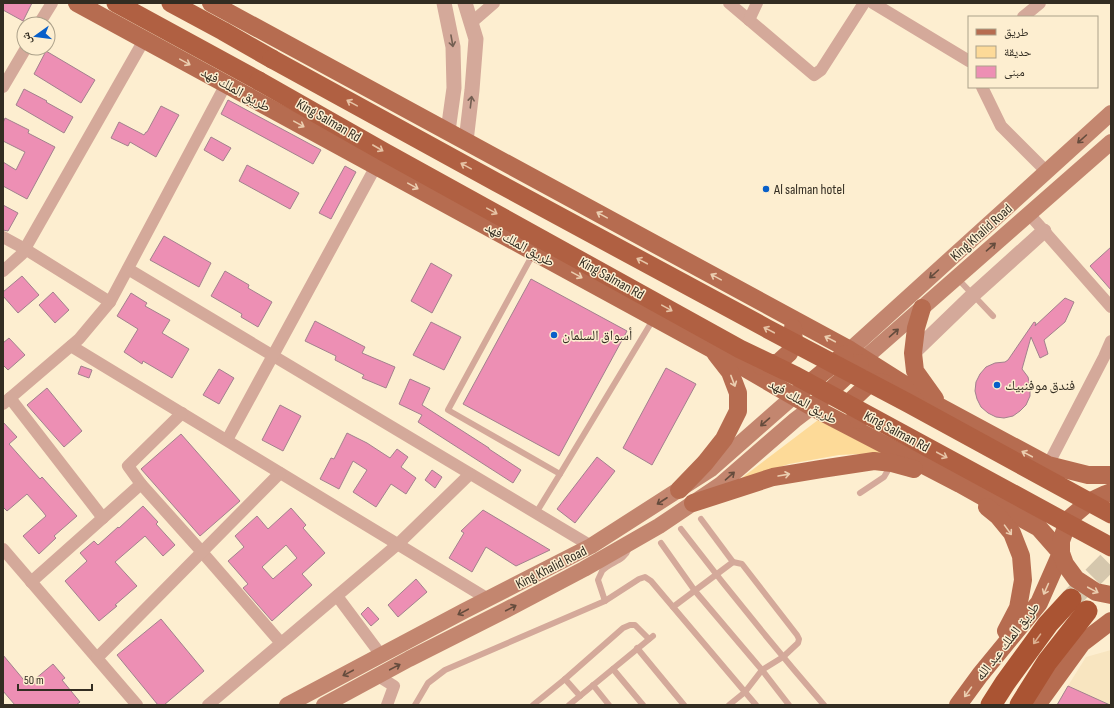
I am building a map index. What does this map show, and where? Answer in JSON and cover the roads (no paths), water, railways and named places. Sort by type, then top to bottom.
[{"type":"highway","name":"King Salman Rd","points":[[116,3],[740,349],[796,376],[1111,547]]},
{"type":"highway","name":"King Salman Rd","points":[[171,3],[517,193],[1111,514]]},
{"type":"highway","points":[[991,705],[1005,683],[1048,624],[1079,605],[1047,662],[1020,705]]},
{"type":"main road","name":"طريق الملك فهد","points":[[77,3],[654,318],[714,349],[812,407],[960,484],[1039,528],[1061,553],[1065,564],[1076,579],[1096,592],[1111,595]]},
{"type":"main road","points":[[189,3],[207,14],[223,31]]},
{"type":"main road","points":[[211,3],[857,354],[940,407]]},
{"type":"main road","points":[[97,14],[123,22],[230,65]]},
{"type":"main road","name":"King Khalid Road","points":[[857,354],[1047,172],[1111,113]]},
{"type":"main road","name":"King Khalid Road","points":[[857,354],[922,308],[1111,142]]},
{"type":"main road","points":[[714,349],[759,366],[779,362],[789,353],[794,343],[792,325],[747,294]]},
{"type":"main road","points":[[922,308],[916,328],[913,353],[914,371],[940,407]]},
{"type":"main road","points":[[679,490],[705,463],[724,439],[738,411],[738,393],[730,372],[714,349]]},
{"type":"main road","points":[[794,396],[857,354]]},
{"type":"main road","points":[[812,407],[857,354]]},
{"type":"main road","points":[[939,474],[862,426],[855,412],[853,399],[871,382],[893,384],[1055,467],[1111,481]]},
{"type":"main road","name":"King Khalid Road","points":[[287,705],[591,546],[711,469],[794,396]]},
{"type":"main road","name":"King Khalid Road","points":[[324,705],[532,597],[660,526],[697,511],[720,485],[812,407]]},
{"type":"main road","points":[[697,511],[773,477],[874,461],[892,463],[939,474]]},
{"type":"main road","points":[[1039,528],[1055,522],[1065,512],[1068,488],[1055,467]]},
{"type":"main road","points":[[1088,475],[1111,475]]},
{"type":"main road","points":[[960,484],[998,516],[1012,534],[1021,556],[1023,580],[1018,608],[980,675]]},
{"type":"main road","name":"طريق الملك عبد الله","points":[[958,705],[980,675],[1039,603],[1061,553],[1061,541],[1069,519],[1089,502],[1111,492]]},
{"type":"main road","points":[[1037,705],[1082,644],[1111,621]]},
{"type":"main road","points":[[1072,657],[1098,641],[1111,636]]},
{"type":"street","points":[[45,16],[52,3]]},
{"type":"street","points":[[444,3],[453,46],[454,67],[454,88],[448,132]]},
{"type":"street","points":[[465,3],[476,39],[466,141]]},
{"type":"street","points":[[471,23],[494,3]]},
{"type":"street","points":[[729,3],[814,75],[821,70],[864,3]]},
{"type":"street","points":[[748,20],[757,3]]},
{"type":"street","points":[[873,3],[968,60]]},
{"type":"street","points":[[1024,16],[1040,3]]},
{"type":"street","points":[[3,271],[22,254],[144,40]]},
{"type":"street","points":[[3,87],[21,56]]},
{"type":"street","points":[[103,518],[6,401],[79,339],[110,302],[226,84]]},
{"type":"street","points":[[983,88],[1002,126],[1047,172]]},
{"type":"street","points":[[227,440],[376,166]]},
{"type":"street","points":[[1029,214],[1111,307]]},
{"type":"street","points":[[913,353],[973,295],[1044,231]]},
{"type":"street","points":[[3,237],[110,302]]},
{"type":"street","points":[[128,269],[591,546]]},
{"type":"street","points":[[1055,467],[1108,358],[1111,341]]},
{"type":"street","points":[[71,346],[488,599]]},
{"type":"street","points":[[182,413],[128,466],[141,484],[281,643]]},
{"type":"street","points":[[97,658],[280,473]]},
{"type":"street","points":[[208,705],[398,544],[470,474]]},
{"type":"street","points":[[31,582],[141,484]]},
{"type":"street","points":[[3,549],[137,705]]},
{"type":"street","points":[[337,596],[382,655]]},
{"type":"street","points":[[378,676],[394,686],[387,705]]},
{"type":"lane","points":[[534,252],[448,410],[560,474]]},
{"type":"lane","points":[[957,277],[993,316]]},
{"type":"lane","points":[[536,513],[654,318]]},
{"type":"lane","points":[[860,493],[884,477],[892,463]]},
{"type":"lane","points":[[697,511],[733,562],[742,564],[799,639],[798,643],[783,657],[762,670],[745,692],[729,705]]},
{"type":"lane","points":[[681,529],[716,575],[824,705]]},
{"type":"lane","points":[[605,601],[598,580],[603,571],[623,558],[631,543]]},
{"type":"lane","points":[[661,543],[695,591],[762,670],[789,705]]},
{"type":"lane","points":[[673,607],[733,562]]},
{"type":"lane","points":[[415,705],[428,683],[445,670],[605,601],[645,577],[651,581],[756,705]]},
{"type":"lane","points":[[532,705],[565,679],[623,628],[630,625],[635,625],[651,637],[569,705]]},
{"type":"lane","points":[[637,648],[684,705]]},
{"type":"lane","points":[[613,669],[643,705]]},
{"type":"lane","points":[[565,679],[580,696]]},
{"type":"lane","points":[[593,685],[609,705]]},
{"type":"tunnel","points":[[1071,599],[1111,559]]},
{"type":"place","name":"Al salman hotel","points":[[766,189]]},
{"type":"place","name":"أسواق السلمان","points":[[554,335]]},
{"type":"place","name":"فندق موفنبيك","points":[[997,385]]}]
